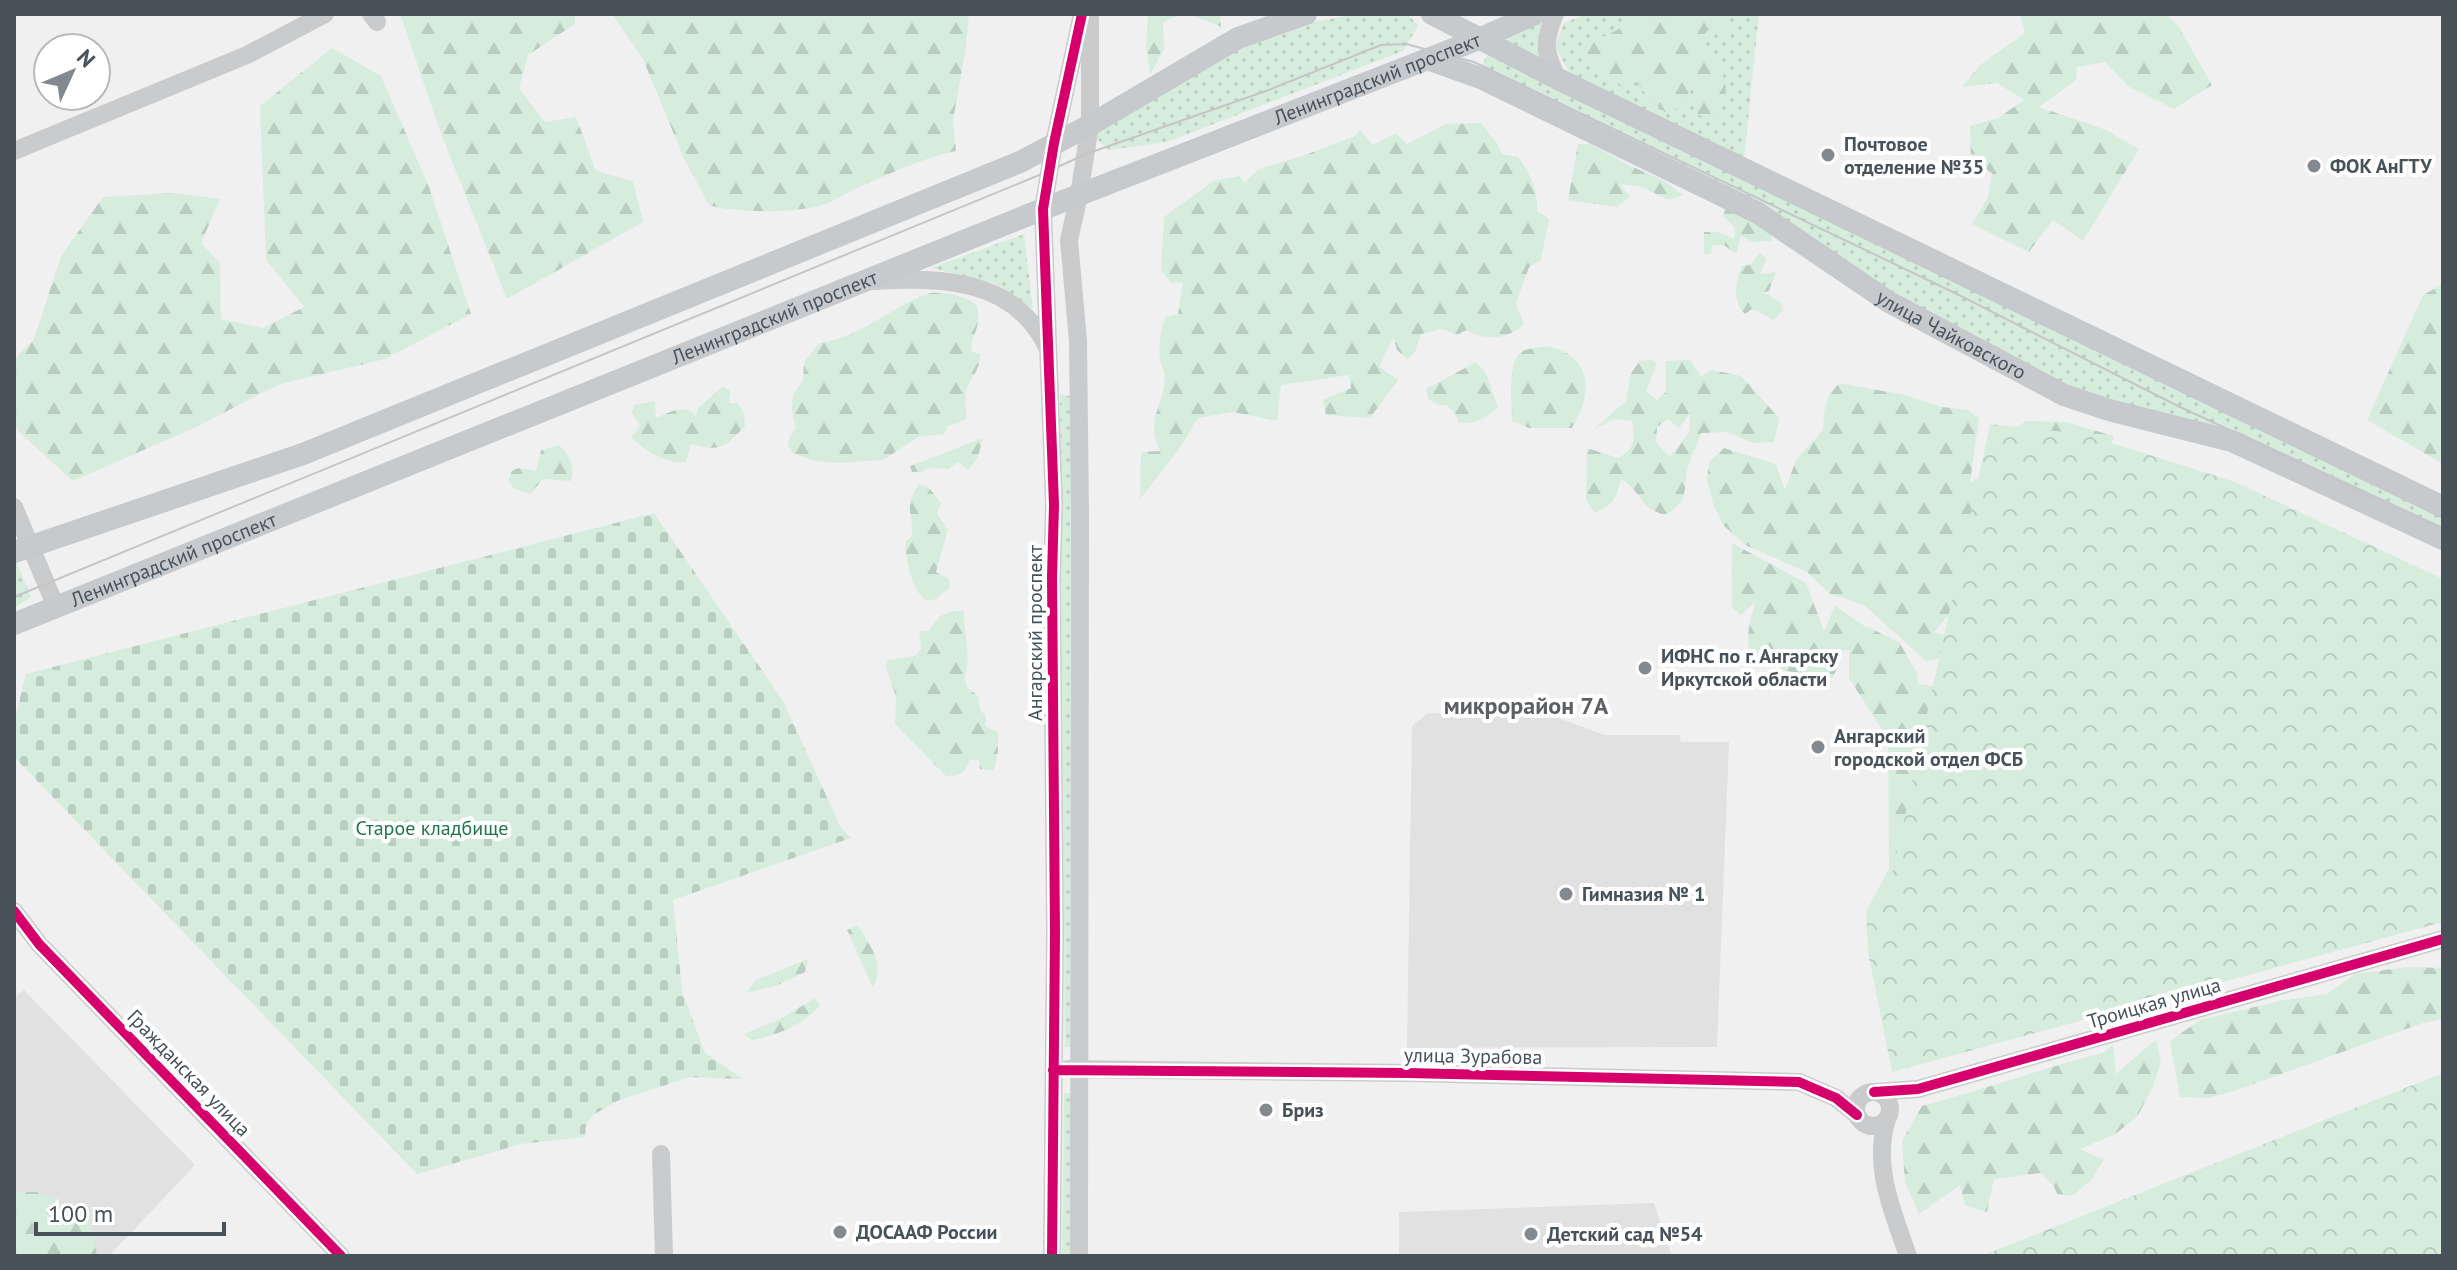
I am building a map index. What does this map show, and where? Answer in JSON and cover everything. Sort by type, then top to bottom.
[{"type":"main road","points":[[22,548],[303,454],[1020,162],[1090,125],[1238,38],[1306,14]]},
{"type":"main road","points":[[1432,14],[1558,79],[2443,507]]},
{"type":"main road","name":"Ленинградский проспект","points":[[14,624],[1535,14]]},
{"type":"main road","name":"улица Чайковского","points":[[1427,59],[1483,79],[1758,213],[1889,302],[2064,395],[2109,410],[2232,441],[2443,539]]},
{"type":"street","points":[[14,151],[247,55],[325,14]]},
{"type":"street","name":"Ангарский проспект","points":[[1052,1256],[1054,505],[1043,209],[1082,14]]},
{"type":"street","points":[[1079,1256],[1082,779],[1079,388],[1069,240],[1090,125],[1090,14]]},
{"type":"street","points":[[1555,14],[1545,41],[1547,57],[1558,79]]},
{"type":"street","points":[[863,282],[938,279],[980,289],[1025,315],[1042,336],[1050,354]]},
{"type":"street","points":[[1051,387],[1079,388]]},
{"type":"street","points":[[14,507],[22,548],[56,607]]},
{"type":"street","name":"Гражданская улица","points":[[14,911],[39,944],[341,1256]]},
{"type":"street","name":"Троицкая улица","points":[[1799,1082],[1872,1092],[1918,1089],[2443,939]]},
{"type":"street","name":"улица Зурабова","points":[[1053,1070],[1422,1073],[1799,1082],[1840,1100],[1860,1119]]},
{"type":"street","points":[[1860,1119],[1876,1126],[1918,1089]]},
{"type":"street","points":[[1883,1182],[1883,1141],[1888,1101],[1881,1094],[1872,1092],[1858,1101],[1860,1119],[1908,1256]]},
{"type":"street","points":[[661,1154],[664,1256]]},
{"type":"shaded area","name":"Гимназия № 1","points":[[1428,713],[1556,717],[1604,735],[1679,735],[1681,742],[1729,742],[1717,1047],[1407,1048],[1412,726]]},
{"type":"shaded area","points":[[24,990],[195,1165],[109,1256],[14,1256],[14,998]]},
{"type":"shaded area","name":"Детский сад №54","points":[[1654,1203],[1672,1256],[1399,1256],[1399,1212]]},
{"type":"green space","points":[[400,14],[575,14],[575,24],[528,55],[519,88],[545,122],[576,117],[596,171],[633,181],[643,222],[507,299],[443,139]]},
{"type":"green space","points":[[612,14],[969,14],[953,120],[956,151],[903,168],[819,206],[764,211],[709,205],[685,161],[643,59]]},
{"type":"green space","points":[[1148,14],[1220,14],[1221,27],[1185,15],[1163,23],[1164,49],[1150,75],[1146,44]]},
{"type":"green space","points":[[1356,14],[1408,14],[1418,26],[1403,51],[1167,142],[1109,150],[1097,139],[1097,127],[1225,54],[1304,24]]},
{"type":"green space","points":[[1584,14],[1759,14],[1744,158],[1571,76],[1555,46],[1563,24]]},
{"type":"green space","points":[[1682,14],[1727,14],[1732,43],[1709,28],[1702,38],[1720,68],[1725,84],[1723,104],[1717,118],[1710,120],[1697,114],[1692,85],[1683,107],[1665,112],[1651,101],[1636,81],[1621,85],[1582,56],[1581,47],[1589,39],[1606,36],[1637,15],[1661,20]]},
{"type":"green space","points":[[2020,14],[2166,14],[2179,27],[2212,85],[2174,109],[2129,87],[2105,62],[2077,67],[2076,80],[2039,107],[2106,130],[2139,149],[2083,241],[2053,220],[2029,252],[1972,224],[1988,197],[1992,173],[1971,160],[1970,126],[1998,118],[2024,100],[1997,83],[1962,87],[1980,65],[2025,33]]},
{"type":"green space","points":[[1543,17],[1538,41],[1541,61],[1496,40]]},
{"type":"green space","points":[[332,48],[381,76],[429,187],[471,314],[385,359],[280,384],[196,427],[73,481],[14,424],[14,360],[34,339],[61,256],[103,197],[174,193],[220,199],[201,243],[220,263],[221,319],[263,328],[304,307],[266,260],[260,106]]},
{"type":"green space","points":[[1489,52],[2443,516],[2443,535],[2085,393],[2035,369],[1480,69]]},
{"type":"green space","points":[[1481,123],[1502,154],[1518,157],[1535,189],[1537,211],[1549,219],[1541,260],[1529,267],[1516,304],[1524,324],[1511,333],[1496,337],[1481,336],[1466,330],[1457,335],[1442,329],[1421,334],[1415,352],[1407,359],[1397,350],[1393,337],[1379,367],[1398,380],[1370,418],[1326,415],[1323,400],[1351,388],[1349,375],[1281,385],[1277,421],[1233,412],[1198,418],[1180,448],[1140,499],[1141,452],[1160,451],[1154,422],[1165,378],[1159,354],[1161,333],[1165,317],[1178,314],[1183,282],[1171,283],[1161,270],[1164,217],[1213,181],[1240,176],[1244,183],[1259,169],[1355,136],[1360,130],[1373,145],[1395,133],[1407,144],[1446,124]]},
{"type":"green space","points":[[1578,144],[1591,144],[1663,180],[1683,195],[1669,200],[1641,187],[1620,184],[1630,197],[1617,207],[1568,200]]},
{"type":"green space","points":[[1726,206],[1772,234],[1772,241],[1751,242],[1741,236],[1736,254],[1724,245],[1713,245],[1711,254],[1704,254],[1704,232],[1719,232],[1734,239],[1735,228],[1723,216]]},
{"type":"green space","points":[[1024,234],[1033,309],[994,283],[931,268]]},
{"type":"green space","points":[[1760,253],[1767,258],[1760,274],[1776,272],[1769,291],[1760,293],[1780,302],[1783,310],[1774,320],[1752,309],[1745,314],[1736,297],[1742,266],[1750,265]]},
{"type":"green space","points":[[2443,284],[2443,464],[2367,420],[2423,295]]},
{"type":"green space","points":[[930,293],[954,295],[976,304],[978,324],[971,351],[980,354],[980,360],[966,391],[966,419],[948,426],[944,434],[918,437],[883,460],[838,463],[814,461],[792,453],[788,445],[796,428],[793,398],[803,381],[804,362],[819,343],[849,335]]},
{"type":"green space","points":[[1546,346],[1573,357],[1584,377],[1584,402],[1572,428],[1529,428],[1512,421],[1511,384],[1517,357],[1521,352]]},
{"type":"green space","points":[[1652,360],[1657,364],[1646,391],[1657,400],[1666,392],[1666,361],[1690,360],[1701,376],[1712,370],[1741,376],[1779,418],[1774,442],[1752,443],[1728,432],[1701,433],[1689,464],[1682,499],[1673,510],[1665,515],[1649,508],[1621,479],[1613,500],[1595,513],[1586,500],[1587,448],[1618,458],[1631,447],[1634,438],[1632,421],[1615,419],[1594,429],[1626,401],[1631,373],[1640,361]],"holes":[[[1690,413],[1689,432],[1670,457],[1656,442],[1657,427],[1668,419],[1679,428]]]},
{"type":"green space","points":[[1476,362],[1486,373],[1498,408],[1480,420],[1459,423],[1446,405],[1438,405],[1428,399],[1426,389]]},
{"type":"green space","points":[[1839,383],[1968,410],[1979,418],[1970,482],[1991,472],[2001,437],[2026,421],[2066,422],[2114,436],[2101,470],[1967,593],[1934,632],[1956,640],[1980,633],[1868,951],[1867,910],[1889,868],[1888,739],[1849,678],[1849,650],[1844,650],[1833,678],[1785,670],[1753,655],[1748,635],[1755,602],[1741,615],[1732,608],[1732,543],[1806,583],[1824,631],[1835,606],[1863,625],[1899,642],[1917,673],[1918,684],[1938,687],[1959,656],[1926,661],[1864,605],[1830,594],[1807,572],[1747,546],[1723,525],[1707,480],[1709,462],[1724,448],[1776,464],[1785,490],[1796,460],[1823,430],[1828,397]]},
{"type":"green space","points":[[723,386],[730,391],[729,403],[738,403],[744,414],[745,426],[727,443],[716,448],[691,444],[686,462],[678,462],[656,456],[631,437],[640,426],[632,413],[634,405],[655,401],[656,418],[682,409],[696,416],[698,408]]},
{"type":"green space","points":[[1060,395],[1071,396],[1070,1047],[1065,1047]]},
{"type":"green space","points":[[1990,424],[2083,434],[2235,482],[2443,579],[2443,922],[1892,1072],[1868,952],[1866,914],[1892,875]]},
{"type":"green space","points":[[983,438],[978,457],[968,470],[957,462],[949,469],[928,468],[922,472],[912,472],[910,466]]},
{"type":"green space","points":[[559,445],[571,461],[571,481],[543,479],[530,494],[514,489],[508,480],[512,471],[518,468],[536,471],[541,450]]},
{"type":"green space","points":[[919,484],[929,488],[941,503],[937,514],[948,529],[936,572],[948,578],[950,587],[936,599],[927,601],[913,582],[905,542],[912,536],[910,504]]},
{"type":"green space","name":"Старое кладбище","points":[[654,513],[783,701],[841,828],[851,838],[673,900],[682,991],[705,1053],[743,1079],[690,1077],[617,1101],[593,1115],[586,1125],[585,1137],[521,1144],[417,1174],[14,757],[14,722],[26,674]]},
{"type":"green space","points":[[14,563],[17,563],[31,597],[14,608]]},
{"type":"green space","points":[[964,611],[968,654],[964,677],[968,688],[978,696],[980,710],[986,716],[985,726],[998,732],[998,751],[994,771],[980,769],[979,760],[970,760],[962,772],[946,776],[895,724],[896,697],[885,665],[888,660],[915,656],[921,649],[919,631],[928,631],[940,616]]},
{"type":"green space","points":[[858,925],[877,962],[877,979],[873,988],[847,930]]},
{"type":"green space","points":[[808,959],[805,972],[776,986],[746,993],[756,980]]},
{"type":"green space","points":[[2408,967],[2443,968],[2443,1019],[2423,1023],[2231,1092],[2208,1098],[2180,1097],[2170,1041],[2200,1020],[2284,1000],[2327,994],[2355,974]]},
{"type":"green space","points":[[815,998],[820,1005],[789,1028],[751,1040],[744,1034],[782,1018]]},
{"type":"green space","points":[[2156,1039],[2161,1062],[2153,1087],[2137,1117],[2114,1135],[2080,1149],[2104,1160],[2091,1180],[2074,1195],[2058,1195],[2053,1185],[2040,1173],[1994,1179],[1987,1212],[1965,1205],[1960,1185],[1919,1214],[1905,1182],[1902,1141],[1922,1106],[2105,1052],[2113,1044],[2116,1074]]},
{"type":"green space","points":[[2443,1073],[2443,1256],[1981,1256]]},
{"type":"green space","points":[[1064,1093],[1071,1093],[1070,1256],[1062,1256]]},
{"type":"green space","points":[[14,1192],[41,1192],[90,1219],[97,1256],[14,1256]]},
{"type":"tram line","points":[[14,597],[1086,154],[1266,91],[1381,45],[1406,44],[1474,62],[1957,294],[2176,405],[2443,530]]},
{"type":"cycle path","points":[[1052,1256],[1054,505],[1043,209],[1082,14]]},
{"type":"cycle path","points":[[14,911],[39,944],[341,1256]]},
{"type":"cycle path","points":[[1874,1092],[1918,1089],[2443,939]]},
{"type":"cycle path","points":[[1053,1070],[1407,1073],[1799,1082],[1836,1098],[1857,1115]]},
{"type":"place","name":"Почтовое отделение №35","points":[[1828,155]]},
{"type":"place","name":"ФОК АнГТУ","points":[[2314,166]]},
{"type":"place","name":"ИФНС по г. Ангарску Иркутской области","points":[[1645,668]]},
{"type":"place","name":"Ангарский городской отдел ФСБ","points":[[1818,747]]},
{"type":"place","name":"Гимназия № 1","points":[[1566,894]]},
{"type":"place","name":"Бриз","points":[[1266,1110]]},
{"type":"place","name":"ДОСААФ России","points":[[840,1232]]},
{"type":"place","name":"Детский сад №54","points":[[1531,1234]]},
{"type":"district","name":"микрорайон 7А","points":[[1526,705]]}]
